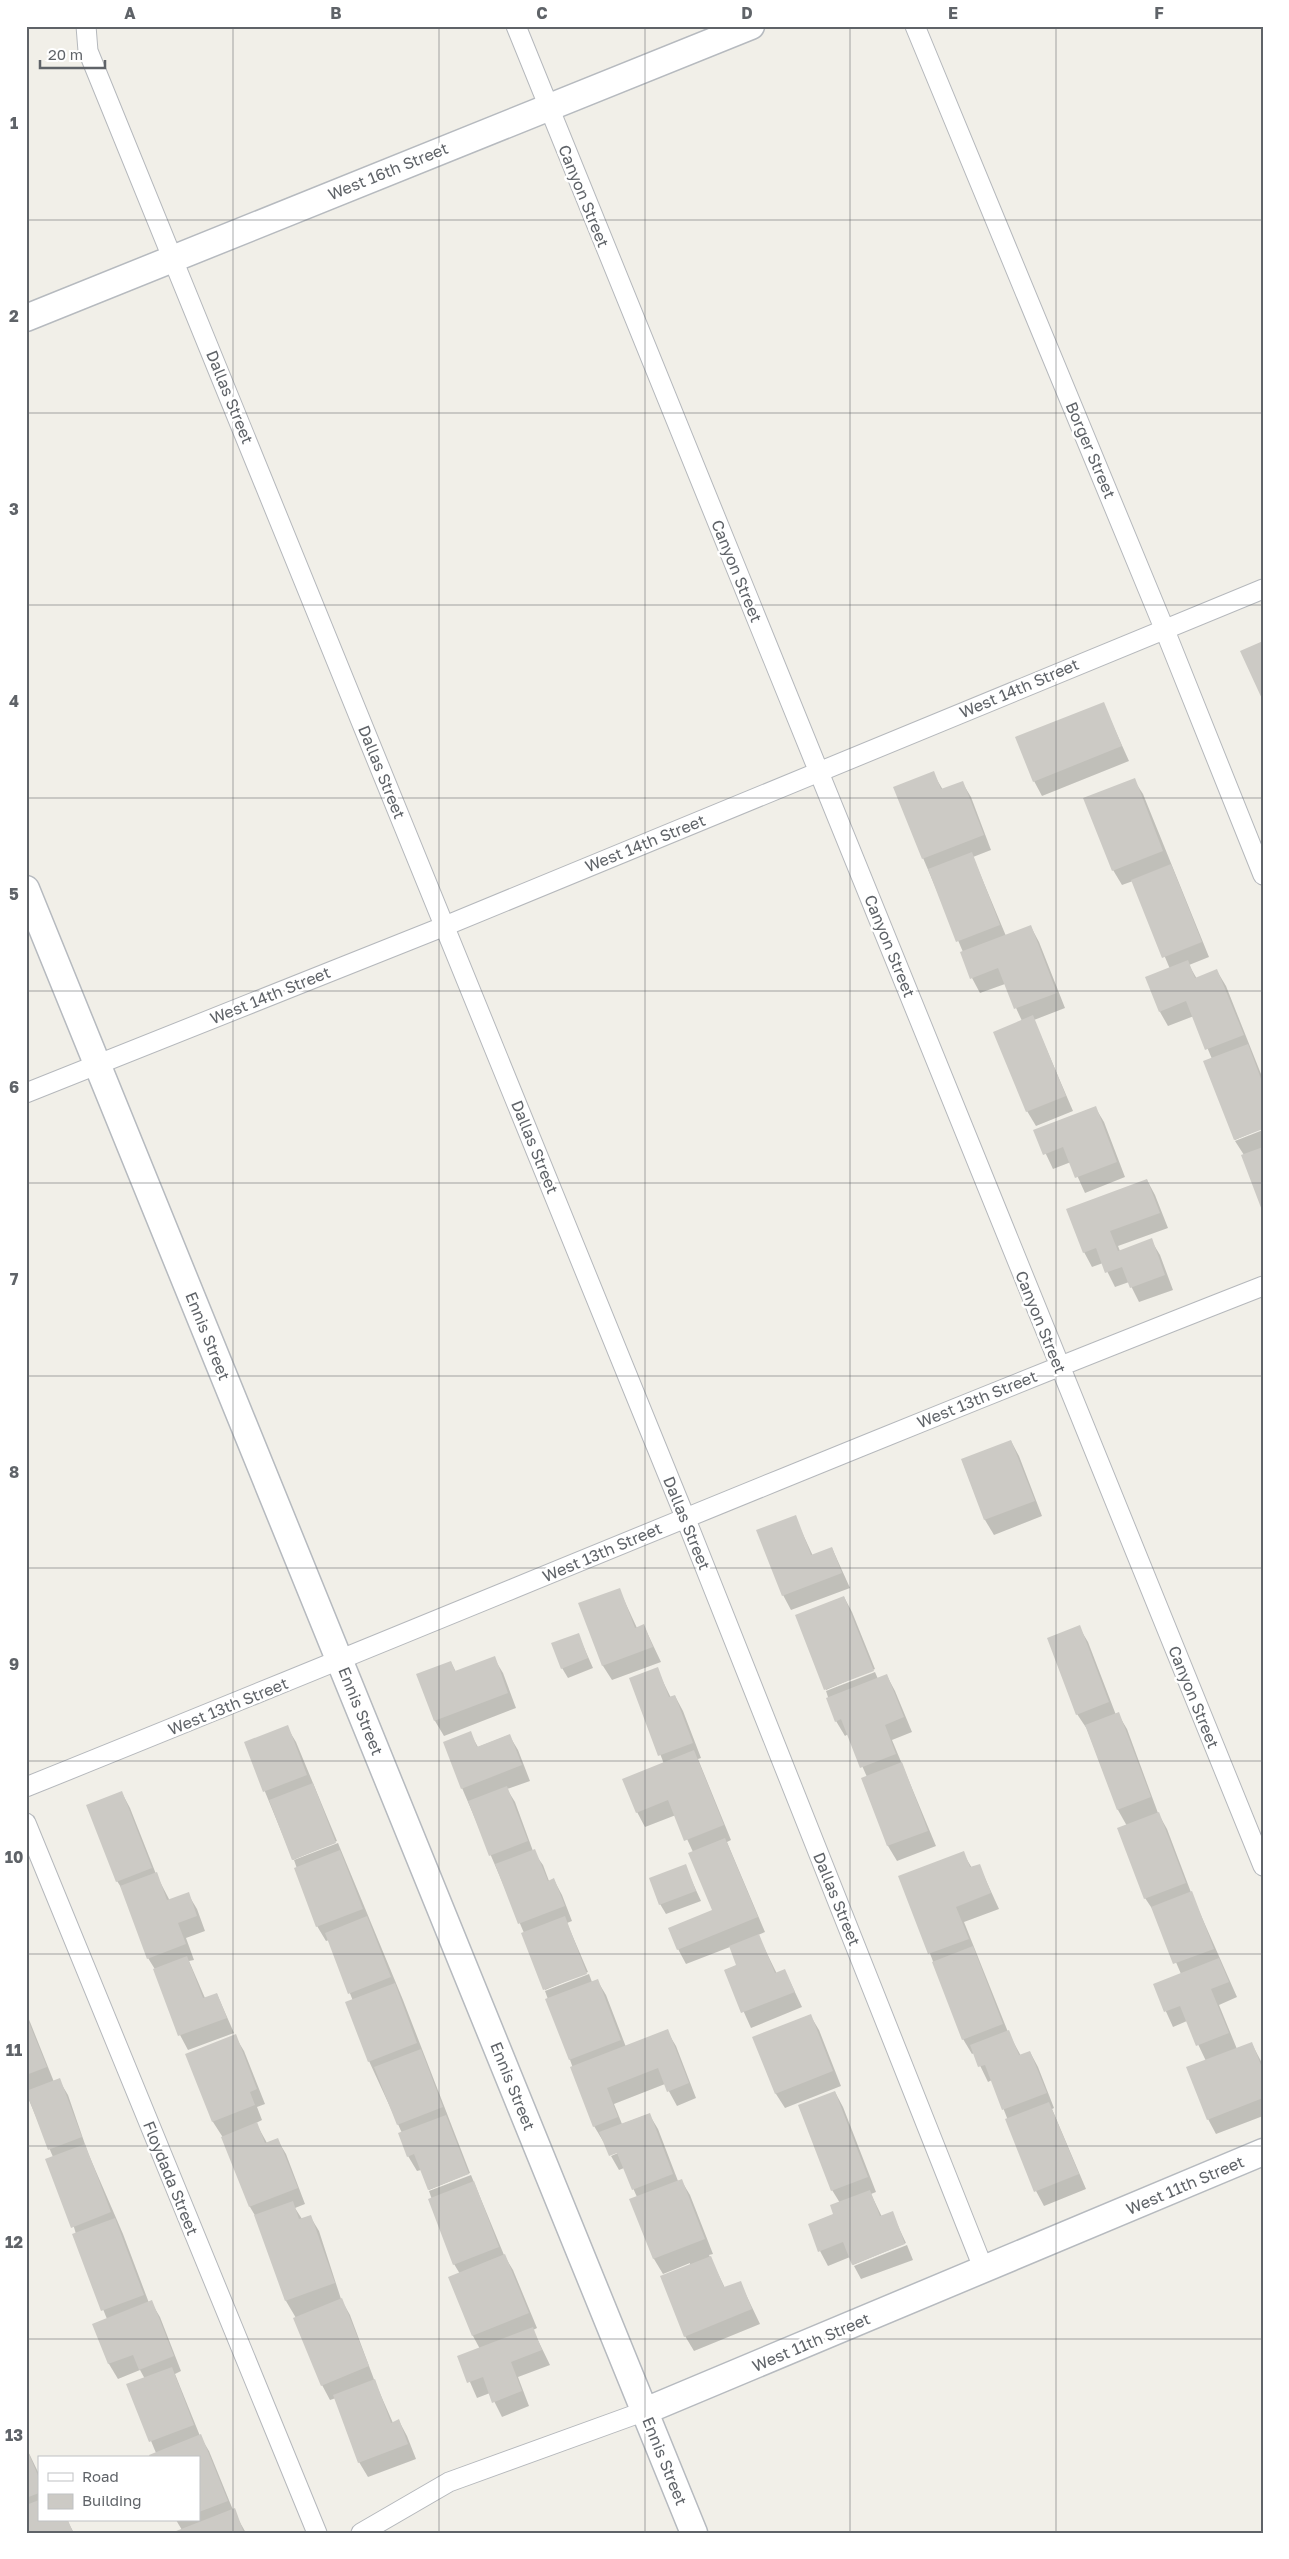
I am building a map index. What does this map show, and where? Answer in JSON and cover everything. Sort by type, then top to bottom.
[{"type":"main road","name":"West 16th Street","points":[[26,318],[751,26]]},
{"type":"main road","name":"Ennis Street","points":[[26,889],[341,1660],[694,2533]]},
{"type":"main road","name":"West 11th Street","points":[[645,2411],[1263,2152]]},
{"type":"street","name":"Dallas Street","points":[[86,26],[88,51],[685,1517],[984,2270]]},
{"type":"street","name":"Canyon Street","points":[[516,26],[1263,1866]]},
{"type":"street","name":"Borger Street","points":[[915,26],[1164,628],[1263,874]]},
{"type":"street","name":"West 14th Street","points":[[26,1093],[445,926],[1164,628],[1263,589]]},
{"type":"street","name":"West 13th Street","points":[[26,1786],[341,1660],[685,1517],[1263,1286]]},
{"type":"street","name":"Floydada Street","points":[[26,1823],[317,2533]]},
{"type":"street","name":"West 11th Street","points":[[361,2533],[449,2482],[645,2411]]},
{"type":"building","points":[[1263,641],[1263,701],[1240,651]]},
{"type":"building","points":[[1104,702],[1122,746],[1033,782],[1015,737]]},
{"type":"building","points":[[934,771],[941,789],[963,781],[984,835],[922,859],[893,787]]},
{"type":"building","points":[[1135,778],[1163,851],[1112,871],[1083,798]]},
{"type":"building","points":[[972,852],[1000,925],[956,942],[928,869]]},
{"type":"building","points":[[1171,864],[1202,942],[1162,958],[1131,880]]},
{"type":"building","points":[[1031,925],[1057,993],[1014,1009],[998,968],[970,979],[960,952]]},
{"type":"building","points":[[1188,960],[1195,978],[1217,969],[1244,1035],[1205,1050],[1186,1001],[1159,1012],[1145,977]]},
{"type":"building","points":[[1033,1015],[1066,1096],[1026,1112],[993,1032]]},
{"type":"building","points":[[1248,1044],[1263,1084],[1263,1129],[1234,1140],[1203,1061]]},
{"type":"building","points":[[1096,1106],[1117,1162],[1075,1178],[1063,1147],[1043,1155],[1033,1130]]},
{"type":"building","points":[[1263,1147],[1263,1213],[1241,1155]]},
{"type":"building","points":[[1147,1179],[1160,1213],[1110,1231],[1118,1251],[1152,1238],[1165,1275],[1130,1288],[1122,1267],[1105,1273],[1096,1248],[1083,1253],[1066,1209]]},
{"type":"building","points":[[1011,1440],[1035,1501],[984,1520],[961,1459]]},
{"type":"building","points":[[796,1515],[811,1555],[832,1547],[842,1573],[782,1596],[756,1530]]},
{"type":"building","points":[[620,1588],[635,1628],[644,1624],[653,1647],[602,1666],[578,1603]]},
{"type":"building","points":[[844,1596],[874,1671],[824,1690],[795,1615]]},
{"type":"building","points":[[1080,1625],[1109,1702],[1076,1715],[1047,1638]]},
{"type":"building","points":[[579,1633],[588,1658],[561,1669],[551,1643]]},
{"type":"building","points":[[495,1656],[508,1693],[434,1721],[416,1674],[451,1661],[455,1671]]},
{"type":"building","points":[[658,1667],[669,1697],[675,1695],[693,1743],[658,1756],[629,1678]]},
{"type":"building","points":[[887,1674],[904,1717],[885,1725],[896,1754],[860,1768],[841,1719],[835,1722],[826,1698]]},
{"type":"building","points":[[1119,1712],[1151,1797],[1117,1810],[1085,1725]]},
{"type":"building","points":[[288,1725],[307,1775],[263,1792],[244,1742]]},
{"type":"building","points":[[471,1731],[477,1747],[510,1734],[522,1765],[461,1789],[443,1742]]},
{"type":"building","points":[[694,1750],[724,1825],[684,1841],[668,1800],[636,1813],[622,1779]]},
{"type":"building","points":[[902,1762],[928,1831],[887,1846],[861,1778]]},
{"type":"building","points":[[313,1783],[336,1843],[292,1860],[269,1800]]},
{"type":"building","points":[[507,1786],[528,1841],[489,1856],[468,1801]]},
{"type":"building","points":[[122,1791],[152,1868],[116,1882],[86,1805]]},
{"type":"building","points":[[1159,1812],[1186,1883],[1144,1899],[1117,1828]]},
{"type":"building","points":[[725,1838],[758,1917],[677,1950],[668,1928],[712,1910],[688,1853]]},
{"type":"building","points":[[535,1849],[548,1881],[554,1878],[565,1906],[518,1924],[495,1864]]},
{"type":"building","points":[[340,1850],[363,1909],[316,1927],[294,1868]]},
{"type":"building","points":[[964,1851],[970,1867],[980,1864],[991,1893],[956,1907],[969,1939],[928,1954],[898,1876]]},
{"type":"building","points":[[686,1864],[696,1891],[659,1905],[649,1878]]},
{"type":"building","points":[[157,1872],[167,1900],[189,1892],[197,1916],[178,1923],[186,1944],[147,1959],[120,1886]]},
{"type":"building","points":[[1192,1891],[1214,1949],[1173,1964],[1151,1907]]},
{"type":"building","points":[[367,1916],[391,1977],[348,1994],[325,1933]]},
{"type":"building","points":[[565,1916],[587,1974],[543,1990],[521,1933]]},
{"type":"building","points":[[759,1934],[775,1973],[785,1969],[795,1992],[741,2013],[724,1970],[736,1965],[729,1946]]},
{"type":"building","points":[[973,1946],[1003,2024],[962,2040],[932,1962]]},
{"type":"building","points":[[187,1956],[203,1998],[217,1993],[227,2018],[178,2036],[153,1969]]},
{"type":"building","points":[[1219,1958],[1229,1982],[1211,1989],[1229,2033],[1196,2046],[1180,2006],[1164,2012],[1153,1984]]},
{"type":"building","points":[[598,1979],[621,2040],[569,2060],[545,1999]]},
{"type":"building","points":[[395,1983],[417,2043],[368,2062],[345,2002]]},
{"type":"building","points":[[811,2014],[833,2071],[775,2094],[752,2037]]},
{"type":"building","points":[[26,2015],[47,2067],[26,2075]]},
{"type":"building","points":[[668,2029],[689,2083],[667,2092],[658,2068],[607,2088],[618,2117],[593,2127],[570,2067]]},
{"type":"building","points":[[1009,2030],[1019,2055],[1030,2051],[1047,2093],[1002,2110],[985,2065],[978,2067],[970,2045]]},
{"type":"building","points":[[236,2034],[257,2089],[250,2092],[255,2105],[212,2122],[185,2054]]},
{"type":"building","points":[[1252,2042],[1263,2070],[1263,2098],[1207,2120],[1186,2067]]},
{"type":"building","points":[[421,2049],[443,2107],[397,2125],[374,2067]]},
{"type":"building","points":[[60,2078],[82,2137],[48,2150],[26,2091]]},
{"type":"building","points":[[835,2091],[868,2177],[831,2191],[798,2105]]},
{"type":"building","points":[[1049,2102],[1079,2174],[1034,2192],[1005,2119]]},
{"type":"building","points":[[650,2113],[673,2174],[632,2190],[617,2153],[609,2156],[599,2132]]},
{"type":"building","points":[[446,2115],[469,2174],[428,2190],[414,2154],[407,2157],[398,2133]]},
{"type":"building","points":[[257,2122],[265,2143],[278,2138],[298,2188],[249,2207],[221,2137]]},
{"type":"building","points":[[85,2144],[111,2212],[71,2228],[45,2159]]},
{"type":"building","points":[[682,2179],[705,2239],[653,2259],[629,2199]]},
{"type":"building","points":[[474,2181],[499,2247],[453,2265],[428,2199]]},
{"type":"building","points":[[870,2190],[880,2216],[893,2211],[905,2244],[852,2265],[843,2242],[818,2252],[808,2224],[833,2214],[830,2205]]},
{"type":"building","points":[[293,2201],[299,2219],[311,2215],[335,2283],[285,2301],[254,2215]]},
{"type":"building","points":[[115,2218],[144,2295],[101,2311],[72,2234]]},
{"type":"building","points":[[505,2254],[529,2313],[472,2336],[448,2277]]},
{"type":"building","points":[[711,2256],[724,2287],[741,2281],[752,2309],[684,2337],[660,2276]]},
{"type":"building","points":[[342,2298],[369,2366],[321,2386],[293,2318]]},
{"type":"building","points":[[152,2300],[174,2356],[139,2370],[133,2355],[108,2364],[92,2324]]},
{"type":"building","points":[[533,2327],[542,2350],[511,2362],[522,2391],[492,2403],[483,2377],[467,2383],[457,2356]]},
{"type":"building","points":[[172,2367],[194,2425],[149,2442],[126,2384]]},
{"type":"building","points":[[375,2379],[391,2423],[399,2419],[408,2444],[358,2463],[333,2395]]},
{"type":"building","points":[[201,2434],[228,2501],[200,2512],[200,2456],[149,2455]]},
{"type":"building","points":[[26,2447],[38,2476],[38,2493],[26,2498]]},
{"type":"building","points":[[38,2500],[38,2522],[69,2522],[73,2533],[26,2533],[26,2505]]},
{"type":"building","points":[[235,2508],[244,2533],[171,2533]]}]
